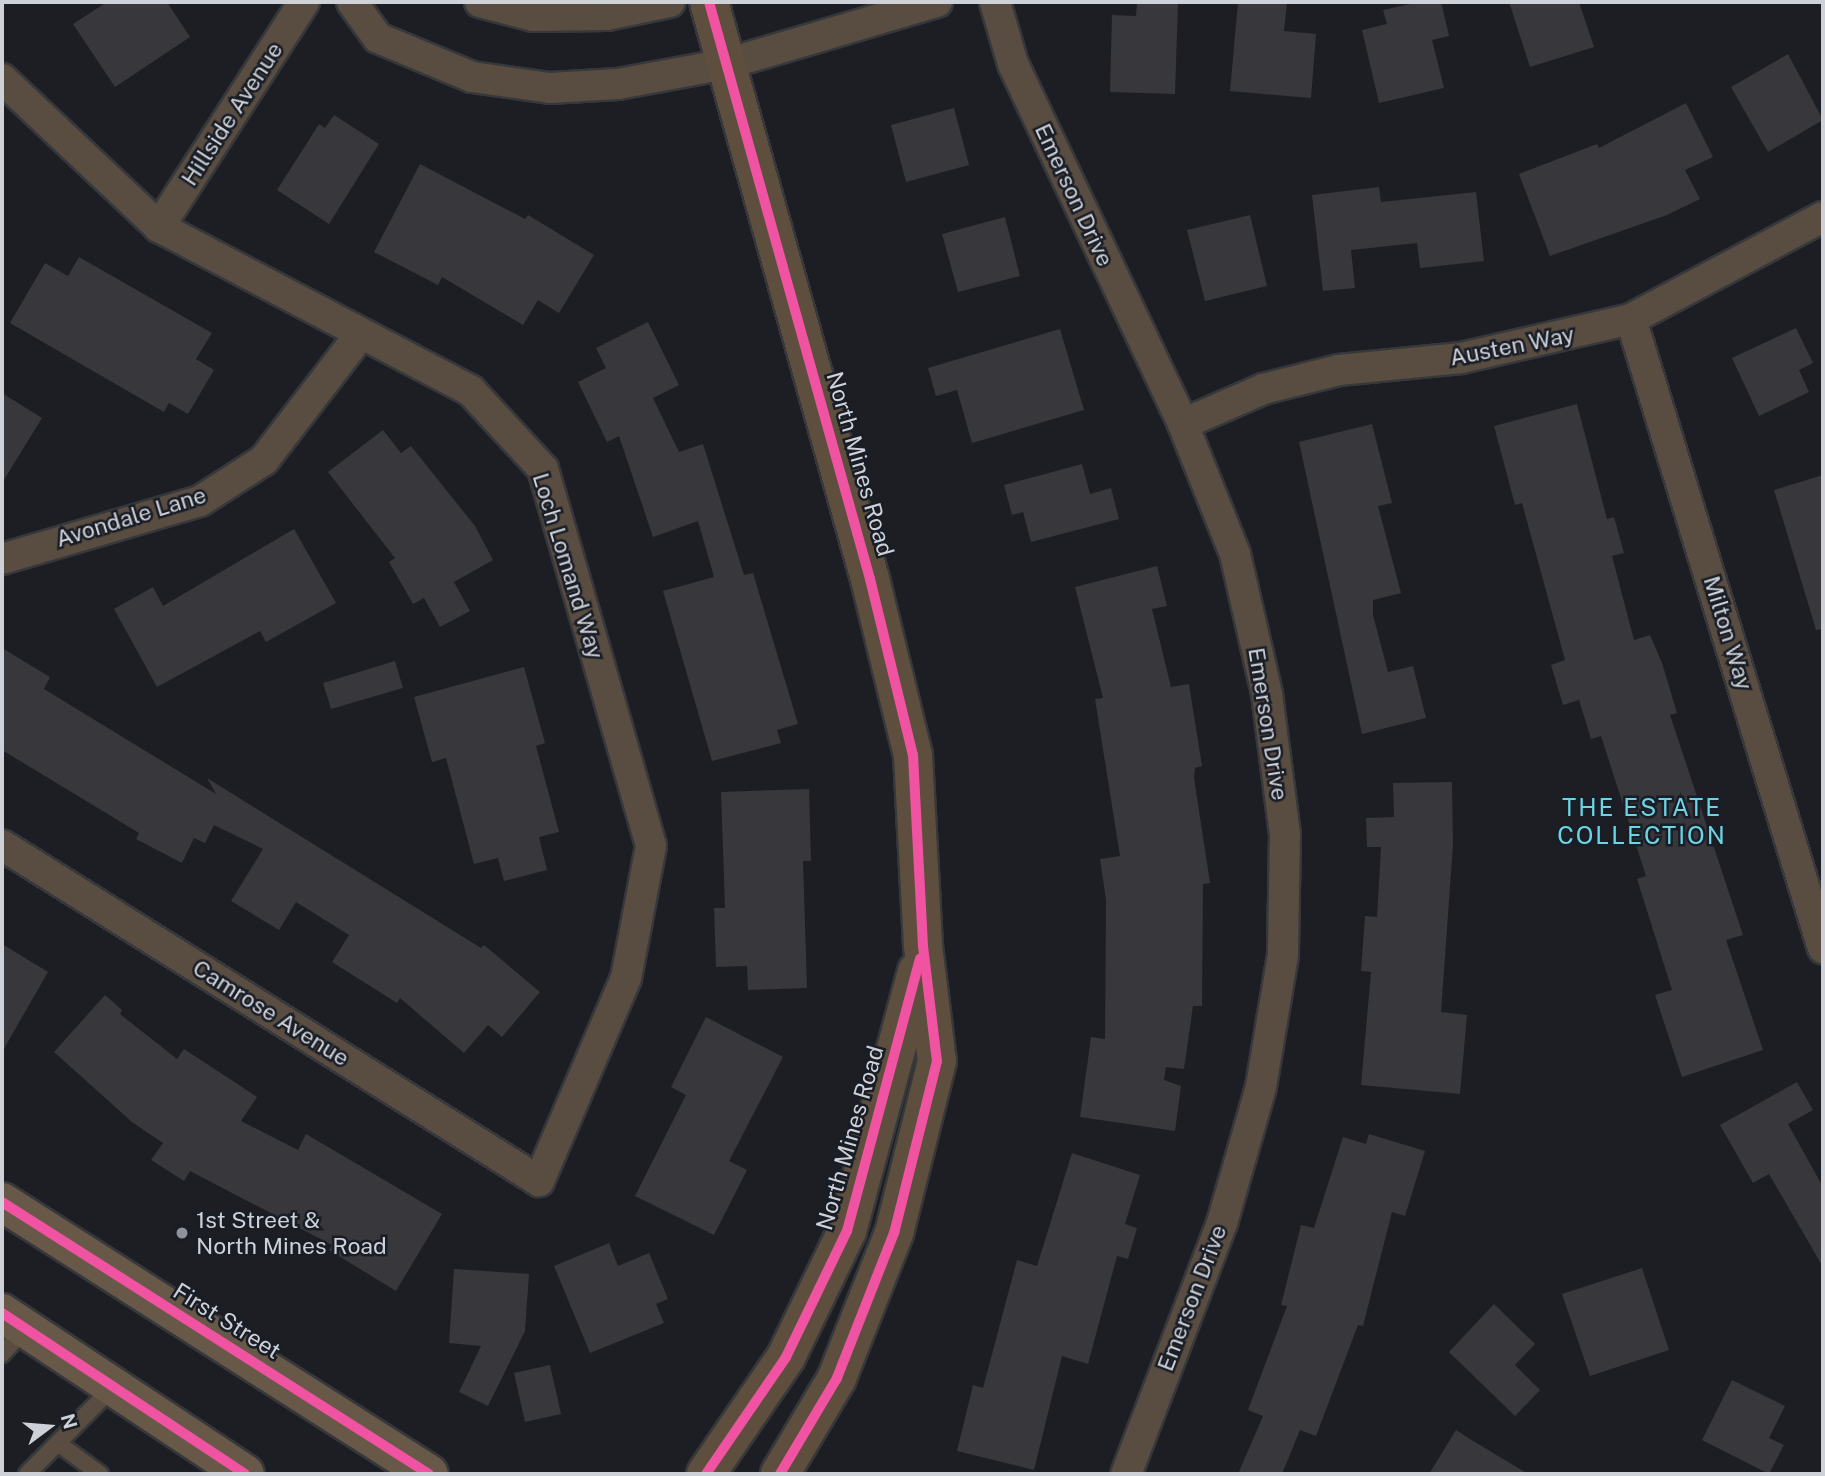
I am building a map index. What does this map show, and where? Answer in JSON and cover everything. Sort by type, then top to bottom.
[{"type":"main road","name":"North Mines Road","points":[[709,2],[870,579],[913,755],[923,946],[937,1061],[894,1233],[837,1378],[780,1474]]},
{"type":"main road","name":"North Mines Road","points":[[706,1474],[786,1357],[847,1231],[923,946]]},
{"type":"main road","name":"First Street","points":[[2,1202],[429,1474]]},
{"type":"main road","points":[[10,1332],[113,1387],[245,1474]]},
{"type":"street","name":"Hillside Avenue","points":[[159,227],[304,2]]},
{"type":"street","points":[[352,2],[378,38],[472,76],[550,88],[618,84],[726,64],[937,2]]},
{"type":"street","points":[[480,2],[533,16],[607,15],[670,2]]},
{"type":"street","name":"Emerson Drive","points":[[995,2],[1013,64],[1183,424],[1235,554],[1267,694],[1285,835],[1283,956],[1261,1087],[1222,1223],[1126,1474]]},
{"type":"street","name":"Loch Lomand Way","points":[[3,84],[159,227],[471,391],[543,469],[651,846],[626,978],[539,1181]]},
{"type":"street","name":"Austen Way","points":[[1183,424],[1263,389],[1339,370],[1461,358],[1632,319],[1823,217]]},
{"type":"street","name":"Milton Way","points":[[1632,319],[1823,947]]},
{"type":"street","name":"Avondale Lane","points":[[2,559],[200,501],[264,460],[360,335]]},
{"type":"street","name":"Camrose Avenue","points":[[2,845],[539,1181]]},
{"type":"lane","points":[[27,1474],[113,1387]]},
{"type":"lane","points":[[59,1444],[100,1474]]},
{"type":"building","points":[[107,2],[167,2],[190,37],[115,87],[73,24]]},
{"type":"building","points":[[1238,2],[1287,2],[1284,31],[1316,34],[1311,98],[1230,91]]},
{"type":"building","points":[[1419,2],[1441,2],[1449,36],[1432,40],[1444,88],[1379,103],[1362,30],[1387,24],[1383,10]]},
{"type":"building","points":[[1509,2],[1579,2],[1594,47],[1530,67]]},
{"type":"building","points":[[1137,3],[1178,4],[1175,94],[1110,92],[1112,15],[1136,16]]},
{"type":"building","points":[[1788,54],[1823,120],[1768,152],[1731,87]]},
{"type":"building","points":[[1686,103],[1713,157],[1685,170],[1700,199],[1667,215],[1550,256],[1519,174],[1597,144],[1599,148]]},
{"type":"building","points":[[954,108],[969,165],[906,182],[891,125]]},
{"type":"building","points":[[334,115],[379,144],[329,224],[277,190],[319,124],[325,128]]},
{"type":"building","points":[[420,164],[525,219],[528,215],[594,255],[559,313],[538,300],[523,325],[442,277],[438,285],[374,252]]},
{"type":"building","points":[[1379,187],[1381,202],[1476,192],[1484,261],[1420,268],[1417,243],[1351,250],[1355,288],[1323,291],[1312,195]]},
{"type":"building","points":[[1250,215],[1267,286],[1205,301],[1187,230]]},
{"type":"building","points":[[1005,217],[1020,276],[958,292],[942,234]]},
{"type":"building","points":[[79,257],[212,333],[196,359],[214,370],[188,414],[169,403],[164,412],[10,323],[45,263],[68,276]]},
{"type":"building","points":[[648,322],[679,385],[653,398],[679,452],[703,444],[744,575],[753,573],[798,724],[777,730],[781,743],[712,761],[663,591],[714,577],[698,521],[653,537],[619,436],[607,442],[578,382],[606,368],[596,348]]},
{"type":"building","points":[[1796,328],[1813,363],[1799,370],[1809,392],[1759,416],[1732,358]]},
{"type":"building","points":[[1060,329],[1084,410],[972,443],[957,390],[936,396],[928,368]]},
{"type":"building","points":[[2,393],[42,418],[2,483]]},
{"type":"building","points":[[1577,404],[1607,519],[1614,517],[1624,553],[1612,556],[1634,640],[1650,635],[1662,663],[1677,713],[1670,715],[1743,935],[1726,940],[1763,1050],[1682,1077],[1655,995],[1672,990],[1637,879],[1646,876],[1601,736],[1591,739],[1579,700],[1563,705],[1551,665],[1565,660],[1522,503],[1515,505],[1494,426]]},
{"type":"building","points":[[1372,424],[1392,503],[1378,506],[1401,593],[1373,600],[1373,615],[1388,672],[1413,666],[1426,718],[1362,734],[1299,442]]},
{"type":"building","points":[[383,430],[401,453],[411,446],[475,526],[493,560],[454,582],[470,611],[440,627],[424,598],[413,604],[389,562],[395,558],[328,472]]},
{"type":"building","points":[[1082,464],[1090,494],[1111,488],[1119,519],[1031,542],[1023,512],[1012,515],[1004,485]]},
{"type":"building","points":[[1823,475],[1823,629],[1816,630],[1774,490]]},
{"type":"building","points":[[294,529],[336,603],[266,642],[260,631],[157,687],[114,609],[153,587],[163,606]]},
{"type":"building","points":[[1157,566],[1167,606],[1152,609],[1171,687],[1189,684],[1202,766],[1195,768],[1194,778],[1210,883],[1203,884],[1202,1006],[1193,1006],[1184,1069],[1166,1067],[1164,1080],[1181,1086],[1175,1131],[1080,1117],[1091,1037],[1105,1039],[1106,900],[1100,859],[1120,856],[1095,699],[1103,698],[1075,587]]},
{"type":"building","points":[[2,648],[50,677],[44,689],[216,794],[207,778],[481,948],[484,945],[540,992],[502,1037],[488,1025],[464,1053],[400,998],[397,1003],[332,962],[349,935],[296,902],[279,930],[231,901],[263,849],[214,825],[205,843],[194,838],[182,863],[136,839],[139,833],[2,750]]},
{"type":"building","points":[[395,661],[403,688],[331,709],[323,683]]},
{"type":"building","points":[[524,667],[545,743],[536,746],[559,832],[539,837],[547,870],[504,881],[498,858],[474,864],[446,758],[432,762],[414,697]]},
{"type":"building","points":[[1452,782],[1453,845],[1441,1012],[1467,1015],[1460,1094],[1361,1085],[1371,972],[1361,971],[1365,916],[1377,917],[1381,847],[1367,847],[1366,818],[1394,817],[1393,783]]},
{"type":"building","points":[[809,789],[811,861],[803,861],[807,988],[748,990],[747,966],[716,967],[714,908],[725,908],[721,792]]},
{"type":"building","points":[[2,944],[48,972],[2,1052]]},
{"type":"building","points":[[105,995],[122,1010],[120,1014],[177,1059],[184,1049],[257,1097],[241,1121],[298,1150],[306,1134],[442,1214],[396,1291],[329,1250],[332,1245],[190,1171],[184,1181],[151,1160],[163,1143],[132,1122],[54,1052]]},
{"type":"building","points":[[706,1017],[783,1057],[729,1161],[747,1170],[714,1235],[635,1196],[686,1095],[671,1087]]},
{"type":"building","points":[[1797,1082],[1813,1110],[1788,1124],[1823,1187],[1823,1267],[1769,1174],[1753,1183],[1720,1125]]},
{"type":"building","points":[[1369,1134],[1425,1151],[1405,1216],[1392,1212],[1363,1326],[1358,1325],[1316,1436],[1300,1430],[1282,1474],[1238,1474],[1263,1416],[1248,1410],[1287,1306],[1281,1305],[1301,1225],[1314,1228],[1343,1137],[1366,1144]]},
{"type":"building","points":[[1072,1153],[1140,1175],[1125,1224],[1137,1228],[1128,1259],[1117,1256],[1088,1364],[1062,1356],[1034,1470],[957,1451],[973,1385],[983,1388],[1017,1260],[1037,1266]]},
{"type":"building","points":[[609,1243],[618,1266],[649,1253],[668,1299],[656,1304],[664,1323],[590,1353],[554,1266]]},
{"type":"building","points":[[1642,1268],[1669,1350],[1590,1376],[1562,1294]]},
{"type":"building","points":[[454,1269],[529,1274],[525,1331],[488,1406],[459,1392],[481,1346],[449,1343]]},
{"type":"building","points":[[1494,1304],[1535,1344],[1515,1365],[1540,1390],[1515,1416],[1449,1352]]},
{"type":"building","points":[[550,1365],[561,1414],[525,1422],[514,1373]]},
{"type":"building","points":[[1732,1380],[1785,1406],[1769,1438],[1784,1445],[1769,1474],[1702,1440]]},
{"type":"building","points":[[1456,1430],[1470,1439],[1528,1474],[1429,1474]]},
{"type":"cycle path","points":[[709,2],[870,579],[913,755],[923,946],[937,1061],[894,1233],[837,1378],[780,1474]]},
{"type":"cycle path","points":[[706,1474],[786,1357],[847,1231],[920,959]]},
{"type":"cycle path","points":[[2,1202],[429,1474]]},
{"type":"cycle path","points":[[2,1313],[245,1474]]},
{"type":"place","name":"1st Street & North Mines Road","points":[[182,1233]]},
{"type":"district","name":"THE ESTATE COLLECTION","points":[[1642,822]]}]
